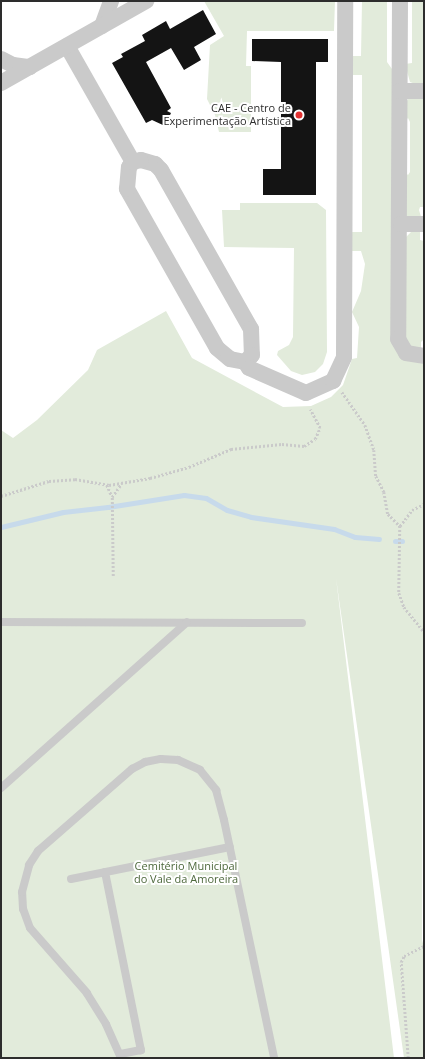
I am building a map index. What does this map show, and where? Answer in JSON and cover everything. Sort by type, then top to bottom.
[{"type":"street","points":[[102,26],[111,1]]},
{"type":"street","points":[[1,83],[146,1]]},
{"type":"street","points":[[246,362],[249,368],[306,393],[333,381],[344,357],[345,1]]},
{"type":"street","points":[[400,1],[401,224],[398,339],[406,353],[424,356]]},
{"type":"street","points":[[67,46],[133,162]]},
{"type":"street","points":[[1,59],[13,66],[30,67]]},
{"type":"street","points":[[400,91],[424,91]]},
{"type":"street","points":[[133,162],[148,161],[161,170],[251,329],[252,355],[246,362]]},
{"type":"street","points":[[133,162],[126,173],[127,189],[217,348],[230,359],[246,362]]},
{"type":"street","points":[[401,224],[424,224]]},
{"type":"lane","points":[[1,622],[302,623]]},
{"type":"lane","points":[[1,788],[186,622]]},
{"type":"lane","points":[[105,872],[141,1050],[121,1056],[106,1024],[87,993],[30,928],[22,900],[29,865],[38,851],[132,769],[145,762],[161,759],[189,764],[200,770],[209,779],[220,800],[274,1058]]},
{"type":"lane","points":[[70,879],[230,847]]},
{"type":"path","points":[[333,381],[365,426],[374,450],[376,476],[384,492],[388,514],[400,527]]},
{"type":"path","points":[[1,496],[49,481],[76,479],[106,484],[122,483],[189,467],[231,449],[282,444],[304,446],[315,439],[320,428],[315,414],[309,407]]},
{"type":"path","points":[[112,497],[122,483]]},
{"type":"path","points":[[106,484],[112,497],[113,576]]},
{"type":"path","points":[[424,504],[412,510],[400,527],[399,556],[400,599],[424,632]]},
{"type":"path","points":[[408,1058],[401,962],[404,956],[424,946]]},
{"type":"green space","points":[[204,1],[335,1],[334,31],[247,31],[246,66],[251,66],[251,132],[219,132],[215,115],[207,99],[210,45],[224,36]]},
{"type":"green space","name":"Cemitério Municipal do Vale da Amoreira","points":[[362,1],[387,1],[387,62],[392,69],[392,328],[424,364],[422,940],[424,947],[424,1058],[404,1058],[336,578],[394,1058],[1,1058],[1,430],[13,438],[37,420],[88,370],[97,350],[166,311],[192,358],[283,407],[311,406],[331,397],[343,385],[352,359],[357,358],[359,327],[352,312],[361,291],[365,264],[361,251],[350,251],[350,232],[362,232],[362,75],[350,75],[350,56],[361,56]]},
{"type":"green space","points":[[412,1],[424,1],[424,87],[410,82],[405,64],[412,63]]},
{"type":"green space","points":[[424,96],[424,207],[420,207],[419,210],[422,220],[406,216],[405,172],[408,175],[410,172],[410,122],[408,118],[406,120],[406,102],[409,98]]},
{"type":"green space","points":[[240,203],[317,203],[326,210],[327,352],[323,364],[315,372],[302,375],[291,371],[277,355],[278,351],[289,345],[293,337],[294,248],[224,247],[222,210],[240,210]]},
{"type":"green space","points":[[420,230],[420,240],[424,241],[424,339],[421,342],[421,350],[409,348],[404,341],[404,239],[411,232]]},
{"type":"building","points":[[203,10],[216,34],[194,47],[201,60],[184,70],[171,48],[146,62],[171,108],[167,111],[171,113],[165,126],[152,120],[146,123],[112,63],[123,57],[121,54],[145,41],[142,35],[166,21],[170,29]]},
{"type":"building","name":"CAE - Centro de Experimentação Artística","points":[[252,39],[328,39],[328,62],[316,62],[316,195],[263,195],[263,169],[281,169],[281,62],[252,61]]},
{"type":"waterway","points":[[1,527],[63,512],[108,507],[184,495],[206,498],[227,510],[251,517],[334,529],[355,537],[379,539]]},
{"type":"waterway","points":[[395,541],[402,541]]},
{"type":"place","name":"CAE - Centro de Experimentação Artística","points":[[299,115]]}]
